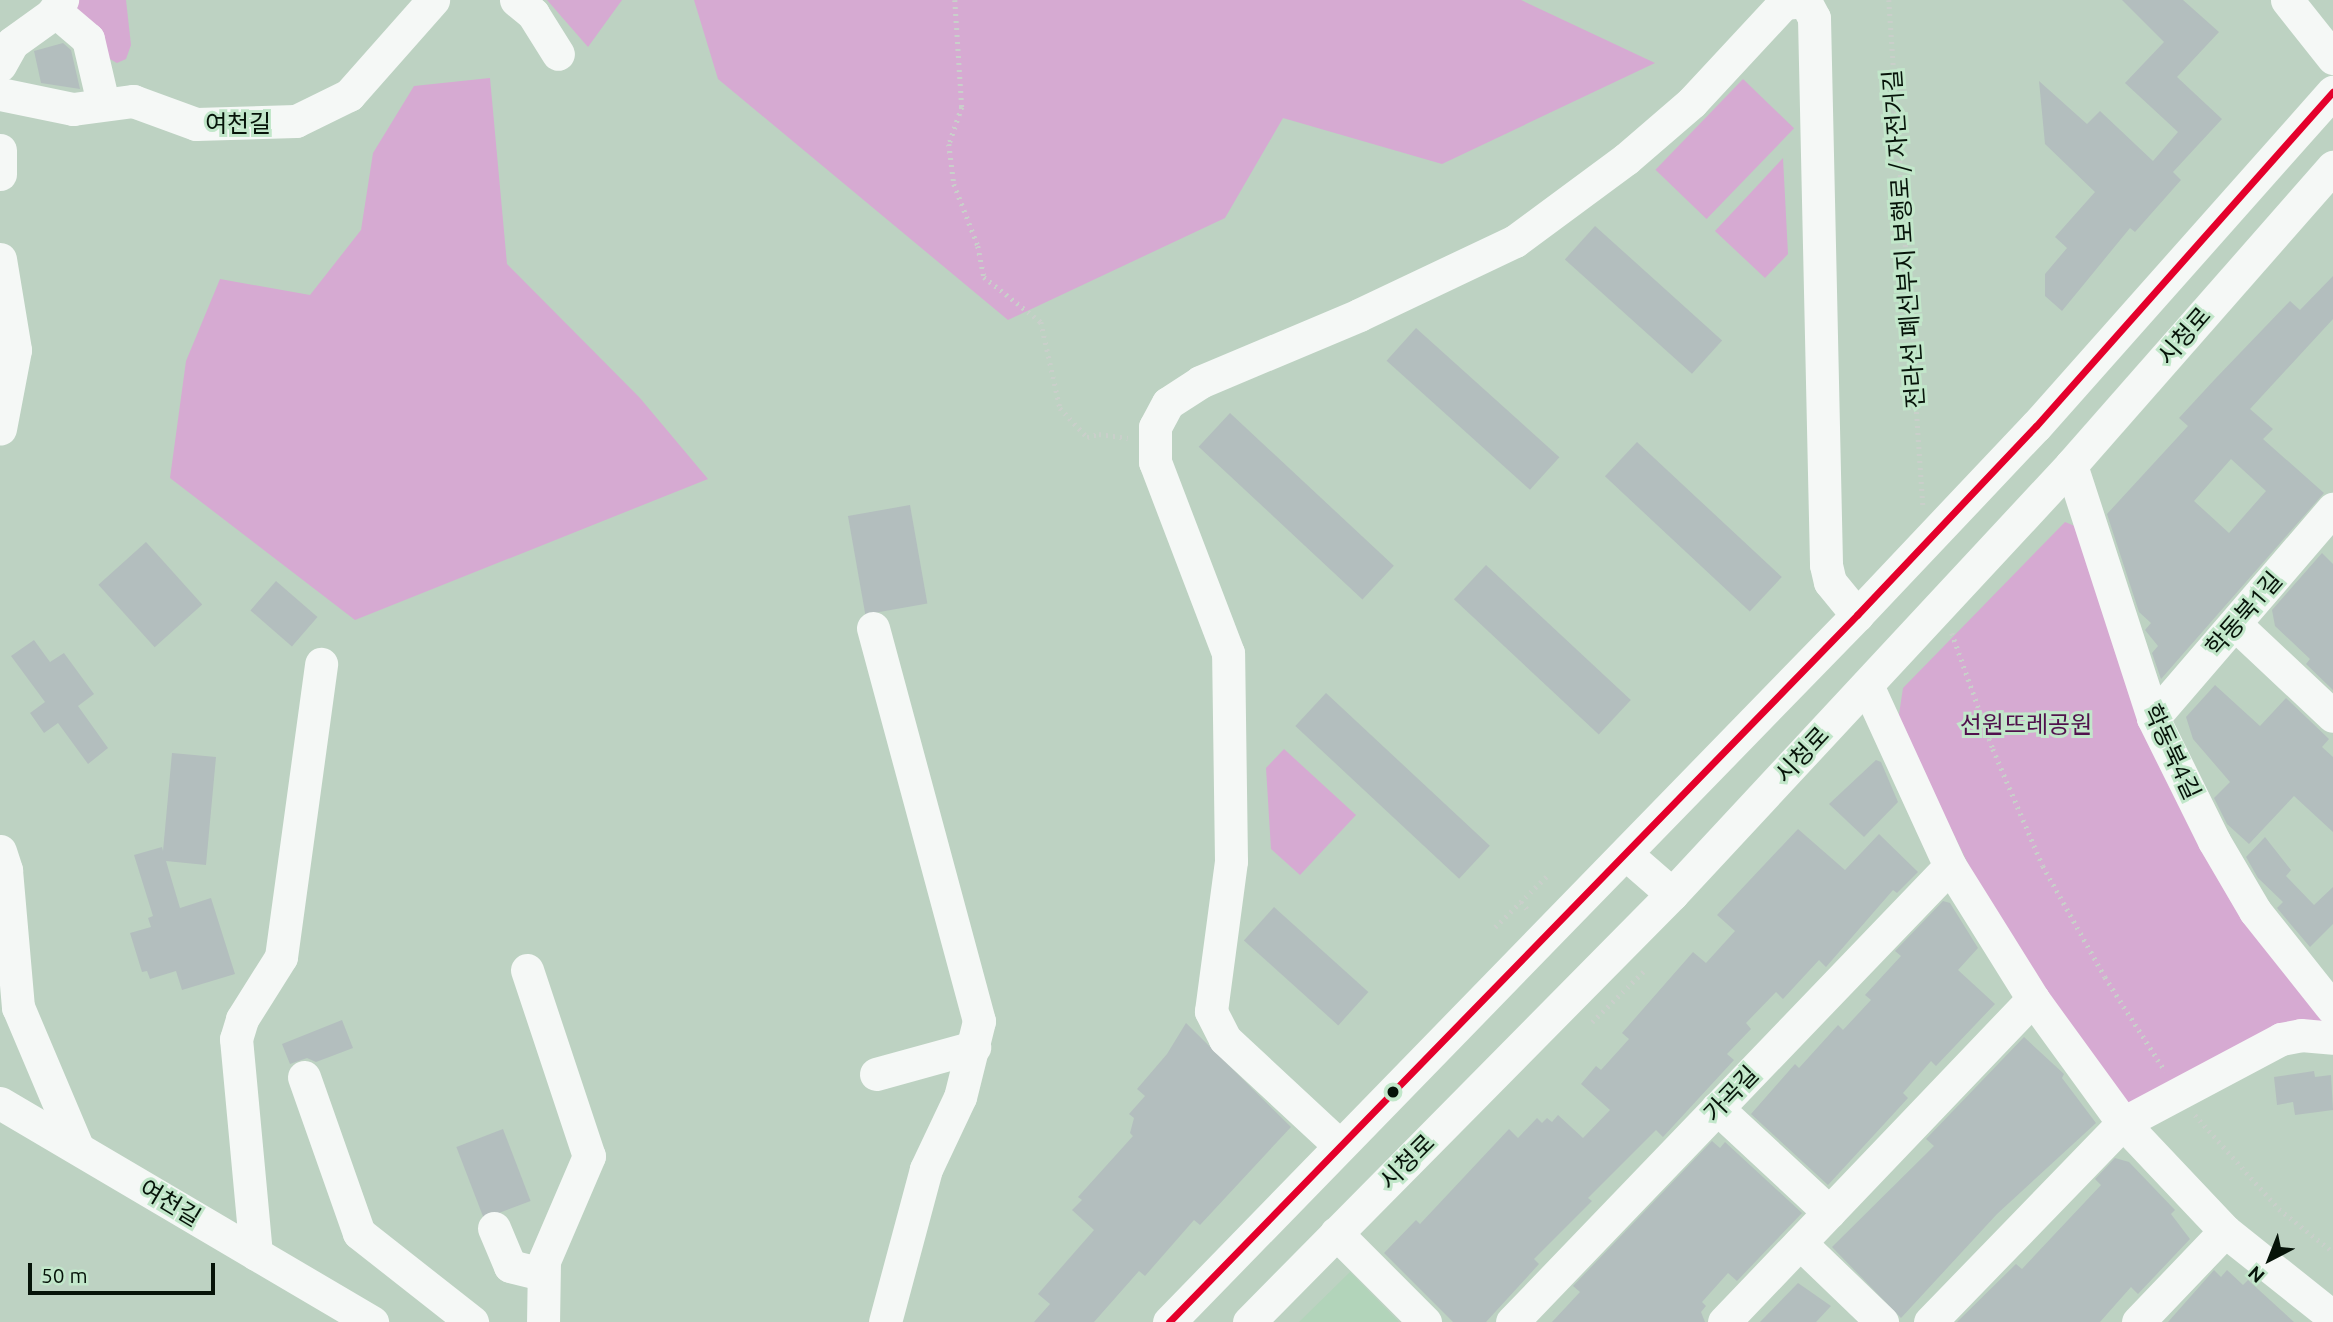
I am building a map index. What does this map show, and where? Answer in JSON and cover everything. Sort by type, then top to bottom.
[{"type":"street","name":"여천길","points":[[0,94],[73,109],[103,103],[133,102],[196,124],[281,124],[304,118],[349,95],[433,0]]},
{"type":"street","points":[[516,0],[533,15],[558,54]]},
{"type":"street","points":[[2287,0],[2333,58]]},
{"type":"street","points":[[1339,1145],[1225,1038],[1211,1011],[1231,861],[1228,653],[1161,480],[1153,442],[1160,412],[1188,388],[1359,315],[1515,241],[1626,159],[1692,102],[1784,3],[1805,1],[1815,32],[1826,565],[1829,582],[1857,615]]},
{"type":"street","points":[[0,65],[22,33],[58,5],[89,39],[103,103]]},
{"type":"street","name":"시청로","points":[[1169,1322],[1626,854],[2036,426],[2333,92]]},
{"type":"street","points":[[0,150],[0,174]]},
{"type":"street","name":"시청로","points":[[1249,1322],[1672,894],[2071,465],[2333,167]]},
{"type":"street","points":[[0,259],[15,350],[0,429]]},
{"type":"street","name":"학동북4길","points":[[2071,465],[2153,718],[2214,841],[2255,911],[2333,1009]]},
{"type":"street","name":"학동북1길","points":[[2153,718],[2333,509]]},
{"type":"street","points":[[2235,624],[2333,716]]},
{"type":"street","points":[[873,628],[978,1004],[974,1047],[960,1097],[926,1169],[885,1322]]},
{"type":"street","points":[[256,1254],[236,1039],[242,1019],[281,957],[321,664]]},
{"type":"street","points":[[1867,685],[1950,866],[2033,999],[2123,1123],[2225,1231],[2333,1317]]},
{"type":"street","points":[[0,851],[6,870],[18,1007],[77,1147]]},
{"type":"street","points":[[1626,854],[1672,894]]},
{"type":"street","name":"가곡길","points":[[1512,1322],[1950,866]]},
{"type":"street","points":[[527,970],[589,1156],[548,1250],[542,1274],[543,1322]]},
{"type":"street","points":[[1724,1322],[2033,999]]},
{"type":"street","points":[[1930,1322],[2123,1123],[2281,1039],[2301,1035],[2333,1038]]},
{"type":"street","points":[[876,1074],[974,1047]]},
{"type":"street","points":[[304,1077],[359,1234],[472,1322]]},
{"type":"street","name":"여천길","points":[[0,1103],[372,1322]]},
{"type":"street","points":[[1717,1108],[1829,1212]]},
{"type":"street","points":[[494,1228],[510,1266],[542,1274]]},
{"type":"street","points":[[2138,1322],[2225,1231]]},
{"type":"street","points":[[1336,1233],[1425,1322]]},
{"type":"street","points":[[1800,1243],[1882,1322]]},
{"type":"path","points":[[955,0],[962,107],[949,145],[954,184],[978,246],[984,277],[1041,322],[1060,408],[1087,437],[1098,434],[1153,442]]},
{"type":"path","name":"전라선 폐선부지 보행로 / 자전거길","points":[[1889,0],[1919,477]]},
{"type":"path","points":[[1956,652],[2043,866],[2105,977],[2178,1092],[2244,1174],[2279,1209],[2333,1252]]},
{"type":"path","points":[[1495,927],[1549,874]]},
{"type":"path","points":[[1592,1022],[1646,969]]},
{"type":"shaded area","points":[[1350,1272],[1399,1322],[1299,1322]]},
{"type":"green space","points":[[75,0],[126,0],[131,45],[126,59],[117,63],[108,58],[78,17]]},
{"type":"green space","points":[[547,0],[622,0],[588,47]]},
{"type":"green space","points":[[694,0],[1521,0],[1655,63],[1442,164],[1283,118],[1225,218],[1008,320],[718,79]]},
{"type":"green space","points":[[490,78],[507,264],[640,398],[708,479],[355,620],[170,478],[186,361],[220,279],[310,295],[361,230],[373,153],[414,86]]},
{"type":"green space","points":[[1743,79],[1794,128],[1707,219],[1655,170]]},
{"type":"green space","points":[[1783,158],[1788,254],[1765,278],[1715,231]]},
{"type":"green space","name":"선원뜨레공원","points":[[2065,522],[2075,526],[2107,611],[2333,1025],[2128,1106],[2061,1015],[1980,888],[1898,721],[1903,688]]},
{"type":"green space","points":[[1284,749],[1356,815],[1300,875],[1271,849],[1266,768]]},
{"type":"building","points":[[2122,0],[2183,0],[2219,32],[2177,77],[2222,119],[2173,172],[2181,180],[2135,232],[2130,228],[2062,311],[2045,296],[2045,274],[2067,248],[2055,237],[2095,192],[2045,144],[2039,81],[2087,124],[2100,111],[2153,161],[2178,132],[2125,83],[2164,42]]},
{"type":"building","points":[[63,43],[71,50],[80,89],[41,83],[34,51]]},
{"type":"building","points":[[1595,226],[1722,340],[1692,374],[1565,259]]},
{"type":"building","points":[[2333,276],[2333,319],[2250,409],[2273,429],[2263,439],[2324,493],[2161,679],[2152,653],[2158,646],[2145,630],[2151,623],[2139,612],[2107,514],[2188,426],[2179,418],[2216,378],[2290,301],[2300,310]],"holes":[[[2231,459],[2266,491],[2229,533],[2194,501]]]},
{"type":"building","points":[[1416,328],[1559,457],[1530,490],[1387,361]]},
{"type":"building","points":[[1230,413],[1394,566],[1362,599],[1199,447]]},
{"type":"building","points":[[1637,442],[1782,577],[1750,611],[1605,476]]},
{"type":"building","points":[[910,505],[927,603],[865,614],[848,516]]},
{"type":"building","points":[[146,542],[202,604],[155,647],[98,585]]},
{"type":"building","points":[[2322,553],[2333,564],[2333,690],[2306,664],[2310,659],[2275,626],[2272,610]]},
{"type":"building","points":[[1486,565],[1631,700],[1599,734],[1454,599]]},
{"type":"building","points":[[276,581],[318,617],[292,647],[250,610]]},
{"type":"building","points":[[34,640],[50,662],[64,653],[94,694],[78,706],[108,748],[88,764],[58,723],[44,733],[30,713],[45,702],[11,656]]},
{"type":"building","points":[[2215,685],[2260,726],[2286,698],[2329,739],[2322,747],[2333,757],[2333,832],[2294,796],[2249,844],[2227,824],[2214,798],[2230,782],[2193,739],[2186,717]]},
{"type":"building","points":[[1326,693],[1490,846],[1459,879],[1295,726]]},
{"type":"building","points":[[172,753],[216,757],[206,865],[166,861],[180,908],[211,898],[235,974],[182,990],[176,971],[150,979],[147,971],[142,972],[130,933],[151,927],[148,918],[153,916],[134,855],[162,847],[163,851]]},
{"type":"building","points":[[1876,760],[1881,762],[1898,802],[1864,837],[1829,804]]},
{"type":"building","points":[[1798,829],[1845,870],[1879,834],[1918,872],[1897,893],[1893,890],[1826,967],[1819,960],[1783,999],[1776,992],[1746,1023],[1751,1029],[1727,1054],[1734,1060],[1663,1137],[1656,1130],[1588,1198],[1592,1201],[1534,1259],[1539,1264],[1486,1322],[1453,1322],[1384,1253],[1416,1220],[1420,1224],[1509,1129],[1518,1138],[1537,1118],[1542,1123],[1547,1118],[1552,1122],[1558,1115],[1583,1138],[1610,1110],[1581,1084],[1596,1066],[1601,1070],[1629,1039],[1622,1033],[1693,952],[1706,963],[1735,931],[1717,915]]},
{"type":"building","points":[[2265,837],[2291,870],[2286,876],[2314,905],[2333,887],[2333,924],[2310,947],[2277,908],[2283,902],[2258,878],[2246,857]]},
{"type":"building","points":[[1943,901],[1950,903],[1978,948],[1958,970],[1995,1004],[1936,1066],[1931,1061],[1903,1093],[1908,1098],[1828,1185],[1751,1114],[1795,1064],[1799,1068],[1838,1025],[1843,1030],[1871,1000],[1865,995],[1901,956],[1895,951]]},
{"type":"building","points":[[1274,907],[1368,992],[1338,1025],[1244,940]]},
{"type":"building","points":[[342,1020],[353,1048],[316,1062],[307,1058],[290,1064],[282,1044]]},
{"type":"building","points":[[1186,1023],[1291,1127],[1200,1225],[1194,1220],[1145,1276],[1139,1271],[1094,1322],[1034,1322],[1050,1304],[1038,1294],[1094,1230],[1072,1210],[1082,1200],[1078,1197],[1133,1136],[1130,1133],[1134,1118],[1129,1114],[1145,1096],[1137,1089],[1167,1054]]},
{"type":"building","points":[[2024,1037],[2064,1074],[2062,1078],[2096,1123],[1997,1214],[1901,1318],[1832,1247],[1934,1146],[1926,1139]]},
{"type":"building","points":[[2314,1071],[2315,1077],[2331,1075],[2333,1110],[2295,1115],[2293,1102],[2277,1105],[2274,1077]]},
{"type":"building","points":[[503,1129],[531,1201],[484,1219],[456,1147]]},
{"type":"building","points":[[1712,1141],[1720,1148],[1725,1142],[1802,1213],[1737,1281],[1728,1273],[1702,1302],[1706,1306],[1701,1312],[1705,1322],[1552,1322],[1580,1292],[1573,1286]]},
{"type":"building","points":[[2115,1158],[2129,1162],[2175,1210],[2171,1214],[2190,1239],[2138,1294],[2131,1287],[2100,1322],[1957,1322],[2016,1264],[2022,1269],[2101,1185],[2095,1179]]},
{"type":"building","points":[[2214,1270],[2221,1277],[2227,1270],[2243,1285],[2248,1280],[2294,1322],[2168,1322]]},
{"type":"building","points":[[1798,1283],[1831,1306],[1816,1322],[1760,1322]]},
{"type":"transit line","points":[[1169,1322],[1857,615],[2036,426],[2333,92]]}]
